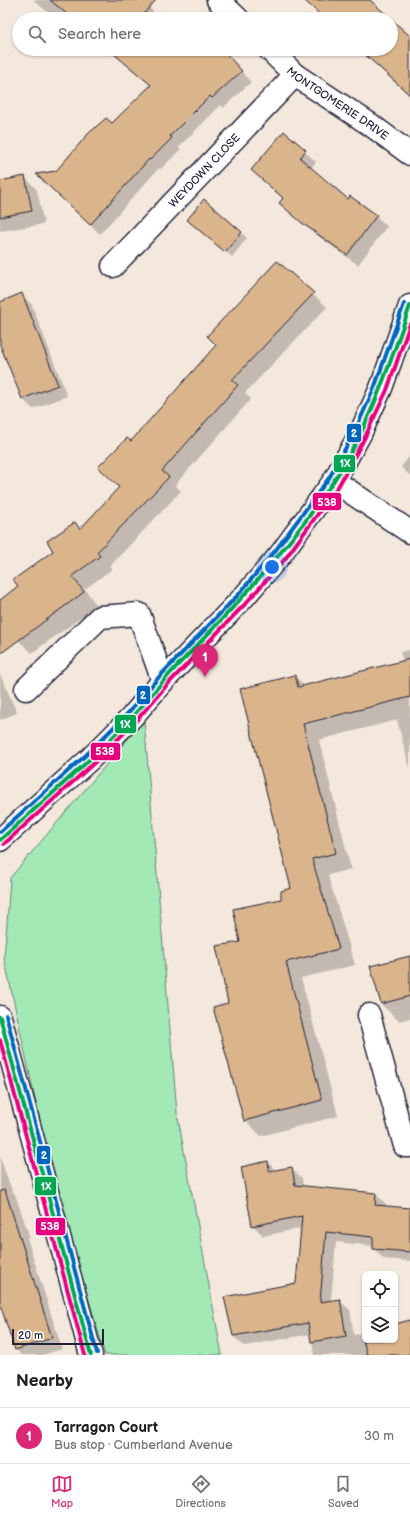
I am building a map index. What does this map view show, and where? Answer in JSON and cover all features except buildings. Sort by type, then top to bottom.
[{"type":"street","points":[[218,0],[231,12]]},
{"type":"street","name":"MONTGOMERIE DRIVE","points":[[276,56],[295,75],[371,125],[410,154]]},
{"type":"street","name":"WEYDOWN CLOSE","points":[[113,266],[295,75]]},
{"type":"street","points":[[0,840],[126,723],[162,681],[242,599],[280,555],[334,481],[360,434],[381,388],[410,306]]},
{"type":"street","points":[[334,481],[410,532]]},
{"type":"street","points":[[26,689],[100,617],[139,614],[162,681]]},
{"type":"street","points":[[369,1015],[407,1146]]},
{"type":"street","points":[[0,1016],[91,1355]]},
{"type":"green space","points":[[144,720],[177,1113],[222,1355],[105,1355],[50,1167],[4,957],[10,878]]},
{"type":"transit line","name":"2","points":[[0,832],[86,755],[127,714],[159,677],[238,595],[275,551],[329,478],[355,431],[375,386],[404,304]]},
{"type":"transit line","name":"1X","points":[[0,840],[83,765],[137,712],[176,667],[239,601],[298,531],[333,482],[346,461],[368,418],[410,306]]},
{"type":"transit line","name":"538","points":[[4,844],[94,763],[135,722],[167,685],[246,603],[285,559],[339,485],[365,437],[387,390],[410,324]]},
{"type":"transit line","name":"2","points":[[6,1015],[97,1353]]},
{"type":"transit line","name":"1X","points":[[0,1017],[91,1355]]},
{"type":"transit line","name":"538","points":[[0,1040],[85,1355]]},
{"type":"place","name":"Tarragon Court","points":[[205,677]]}]
